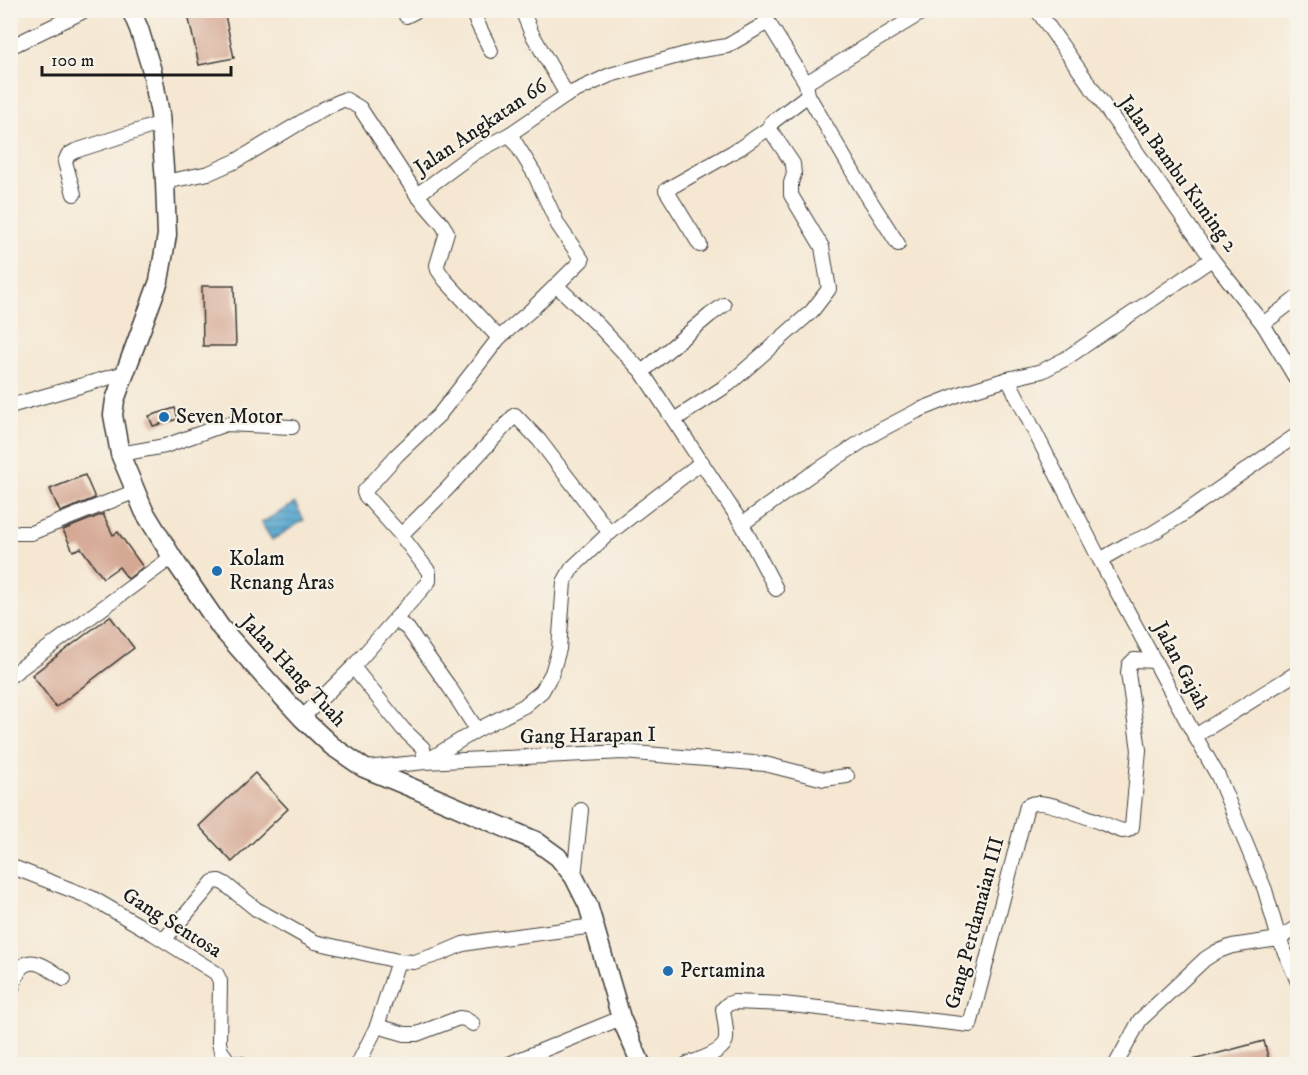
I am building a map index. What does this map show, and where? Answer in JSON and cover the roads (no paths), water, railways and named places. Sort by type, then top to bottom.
[{"type":"main road","name":"Jalan Hang Tuah","points":[[131,10],[152,71],[162,123],[167,235],[159,281],[115,400],[113,415],[120,454],[144,511],[172,557],[221,628],[302,718],[332,746],[364,768],[536,841],[558,857],[574,877],[588,905],[621,1018],[642,1065]]},
{"type":"street","points":[[10,47],[86,10]]},
{"type":"street","points":[[471,10],[490,51]]},
{"type":"street","points":[[522,10],[531,32],[567,95]]},
{"type":"street","points":[[700,245],[666,190],[740,148],[769,128],[771,123],[807,89],[926,10]]},
{"type":"street","name":"Jalan Bambu Kuning 2","points":[[1037,10],[1212,259],[1263,324],[1298,382]]},
{"type":"street","points":[[765,16],[861,186],[898,244]]},
{"type":"street","name":"Jalan Angkatan 66","points":[[165,182],[209,173],[236,161],[323,109],[345,99],[360,108],[417,195],[474,153],[510,134],[567,95],[610,75],[696,51],[728,46],[765,16]]},
{"type":"street","points":[[74,194],[65,162],[68,155],[162,123]]},
{"type":"street","points":[[674,420],[729,384],[812,311],[829,289],[822,247],[790,195],[790,183],[794,174],[793,164],[769,128]]},
{"type":"street","points":[[302,718],[353,667],[429,581],[429,572],[364,492],[397,455],[439,415],[499,338],[582,260],[558,225],[534,173],[510,134]]},
{"type":"street","points":[[417,195],[447,232],[437,265],[438,270],[499,338]]},
{"type":"street","points":[[742,524],[810,475],[875,433],[917,411],[962,393],[1042,371],[1065,359],[1212,259]]},
{"type":"street","points":[[556,285],[642,372],[742,524],[776,589]]},
{"type":"street","points":[[1263,324],[1298,297]]},
{"type":"street","points":[[642,372],[724,305]]},
{"type":"street","points":[[10,406],[125,373]]},
{"type":"street","name":"Jalan Gajah","points":[[1008,379],[1100,560],[1218,776],[1265,890],[1279,939],[1298,982]]},
{"type":"street","points":[[401,535],[515,415],[539,440],[610,533]]},
{"type":"street","points":[[120,454],[165,446],[226,424],[292,427]]},
{"type":"street","points":[[1100,560],[1177,518],[1298,434]]},
{"type":"street","points":[[353,667],[403,729],[423,748],[425,762],[477,730],[524,706],[542,691],[552,673],[559,649],[564,582],[572,568],[610,533],[702,462]]},
{"type":"street","points":[[10,533],[31,533],[136,491]]},
{"type":"street","points":[[10,676],[172,557]]},
{"type":"street","points":[[396,620],[408,629],[477,730]]},
{"type":"street","name":"Gang Perdamaian III","points":[[687,1065],[723,1047],[726,1041],[723,1009],[734,1002],[783,1004],[970,1025],[1027,806],[1039,802],[1061,807],[1122,831],[1132,827],[1139,750],[1128,673],[1129,665],[1134,660],[1155,661]]},
{"type":"street","points":[[1195,736],[1298,672]]},
{"type":"street","name":"Gang Harapan I","points":[[364,768],[425,762],[623,752],[765,764],[824,778],[847,776]]},
{"type":"street","points":[[574,877],[581,810]]},
{"type":"street","name":"Gang Sentosa","points":[[10,866],[92,898],[210,969],[219,977],[221,1051],[230,1063],[242,1065]]},
{"type":"street","points":[[164,940],[213,882],[219,881],[256,909],[315,942],[398,961],[414,962],[463,944],[594,926]]},
{"type":"street","points":[[1116,1065],[1140,1020],[1205,959],[1232,946],[1279,939],[1298,927]]},
{"type":"street","points":[[358,1065],[377,1026],[398,961]]},
{"type":"street","points":[[10,992],[21,967],[29,963],[38,962],[64,979]]},
{"type":"street","points":[[377,1026],[405,1034],[417,1034],[459,1018],[473,1024]]},
{"type":"street","points":[[509,1065],[621,1018]]},
{"type":"water","points":[[295,503],[304,520],[272,540],[261,523]]},
{"type":"place","name":"Seven Motor","points":[[164,417]]},
{"type":"place","name":"Kolam Renang Aras","points":[[217,571]]},
{"type":"place","name":"Pertamina","points":[[668,971]]}]
